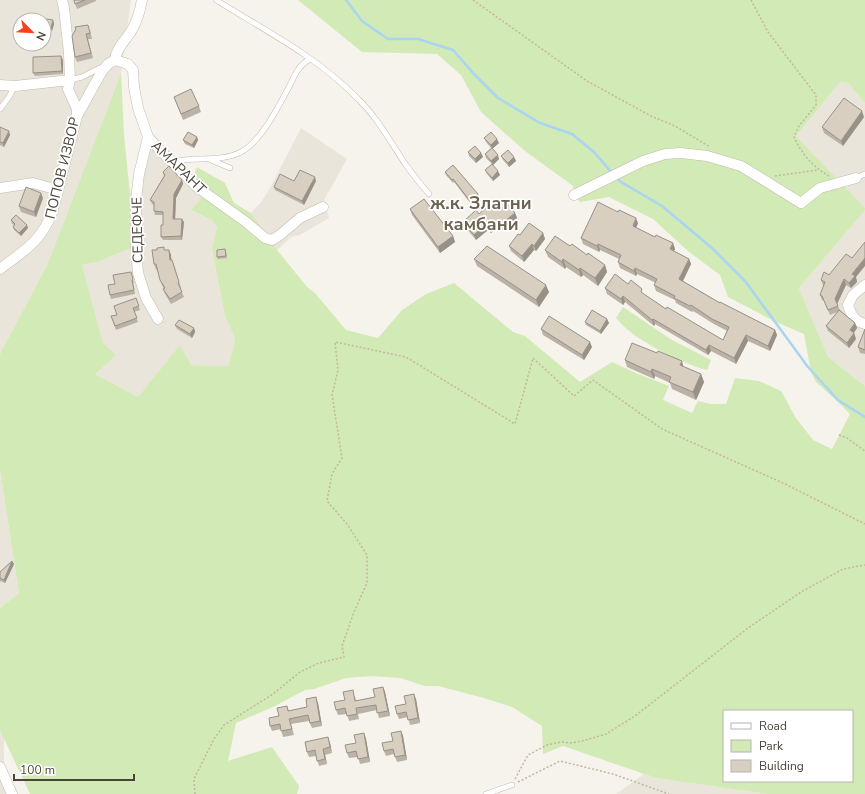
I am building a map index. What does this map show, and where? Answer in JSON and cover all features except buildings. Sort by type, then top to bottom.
[{"type":"street","name":"ПОПОВ ИЗВОР","points":[[0,269],[26,250],[44,231],[53,210],[77,116],[77,109],[68,89],[70,80],[69,53],[62,0]]},
{"type":"street","points":[[77,116],[102,71],[111,62],[115,53],[132,29],[140,13],[142,0]]},
{"type":"street","name":"АМАРАНТ","points":[[111,62],[124,62],[133,70],[134,87],[138,108],[148,137],[197,187],[246,222],[265,238],[272,240],[300,218],[323,207]]},
{"type":"street","points":[[0,85],[15,86],[70,80]]},
{"type":"street","name":"СЕДЕФЧЕ","points":[[148,137],[139,174],[136,200],[136,248],[138,273],[146,298],[158,319]]},
{"type":"street","points":[[574,195],[643,160],[665,154],[680,153],[707,156],[741,166],[801,203],[820,188],[859,177]]},
{"type":"street","points":[[0,188],[33,183],[58,190]]},
{"type":"street","points":[[865,285],[853,295],[848,305],[851,315],[859,322],[865,324]]},
{"type":"street","points":[[0,767],[12,794]]},
{"type":"lane","points":[[216,0],[329,72],[358,98],[368,109],[406,165],[428,194]]},
{"type":"lane","points":[[172,162],[188,158],[208,159],[242,152],[255,141],[265,128],[301,66],[310,59]]},
{"type":"lane","points":[[70,80],[82,77],[111,62]]},
{"type":"lane","points":[[0,109],[15,86]]},
{"type":"lane","points":[[208,159],[230,168]]},
{"type":"lane","points":[[486,794],[512,784]]},
{"type":"path","points":[[473,0],[587,81],[651,116],[676,126],[715,150]]},
{"type":"path","points":[[751,0],[768,32],[816,95],[816,105],[799,126],[794,137],[799,148],[818,170],[833,178]]},
{"type":"path","points":[[772,176],[818,170]]},
{"type":"path","points":[[195,794],[194,780],[214,739],[224,725],[274,694],[300,672],[319,663],[344,657],[342,646],[354,612],[367,583],[367,555],[347,524],[327,501],[332,474],[342,458],[332,395],[338,370],[335,342],[406,357],[515,424],[534,358],[574,396],[593,380],[662,429],[783,483],[865,524]]},
{"type":"path","points":[[839,435],[847,438],[865,451]]},
{"type":"path","points":[[512,784],[528,756],[547,745],[586,740],[606,734],[635,716],[748,628],[801,592],[843,569],[865,565]]},
{"type":"path","points":[[512,784],[560,761],[614,774],[669,794]]},
{"type":"shaded area","points":[[0,0],[131,0],[121,73],[48,263],[0,354]]},
{"type":"shaded area","points":[[840,82],[848,83],[865,103],[865,208],[796,136]]},
{"type":"shaded area","points":[[301,128],[347,159],[324,200],[329,218],[300,235],[291,237],[277,250],[251,213],[262,201],[270,188]]},
{"type":"shaded area","points":[[148,137],[204,195],[191,210],[213,221],[217,227],[212,250],[225,317],[235,338],[228,366],[191,365],[180,346],[138,397],[95,374],[103,343],[82,265],[97,262],[131,248],[130,194],[139,174]]},
{"type":"shaded area","points":[[865,210],[865,386],[828,357],[799,288]]},
{"type":"shaded area","points":[[0,470],[19,593],[0,608]]},
{"type":"shaded area","points":[[0,730],[4,736],[4,775],[10,794],[0,794]]},
{"type":"shaded area","points":[[644,774],[656,778],[768,794],[616,794]]},
{"type":"green space","points":[[298,0],[865,0],[865,103],[848,83],[840,82],[796,136],[865,208],[865,210],[799,288],[828,357],[865,386],[865,794],[768,794],[656,778],[563,746],[543,754],[542,726],[512,707],[438,686],[425,686],[400,678],[371,676],[346,678],[314,689],[305,690],[273,707],[236,723],[228,761],[272,747],[299,786],[297,794],[30,794],[0,730],[0,608],[19,593],[0,470],[0,354],[48,263],[121,73],[124,135],[130,194],[131,248],[97,262],[82,265],[103,343],[116,355],[95,374],[138,397],[180,345],[191,365],[209,366],[228,366],[234,346],[235,338],[225,317],[212,249],[217,227],[213,221],[191,210],[204,195],[195,172],[197,167],[225,183],[234,203],[251,213],[277,250],[308,288],[315,293],[346,330],[378,338],[402,310],[426,294],[454,283],[513,332],[525,336],[580,382],[612,362],[669,386],[663,400],[692,413],[698,401],[710,404],[726,404],[735,378],[759,381],[781,391],[796,418],[813,440],[832,449],[850,414],[816,382],[811,372],[804,334],[774,321],[728,297],[720,275],[688,251],[653,219],[609,197],[580,202],[574,194],[573,186],[525,151],[481,112],[461,75],[437,54],[362,52]]},
{"type":"green space","points":[[623,307],[672,340],[711,360],[707,370],[684,362],[658,350],[633,334],[616,318]]},
{"type":"waterway","points":[[346,0],[362,21],[388,39],[418,39],[453,50],[498,98],[540,123],[572,134],[594,152],[612,173]]},
{"type":"waterway","points":[[615,176],[621,182],[662,206],[712,248],[745,281],[808,367],[838,400],[865,417]]},
{"type":"district","name":"ж.к. Златни камбани","points":[[481,213]]}]
